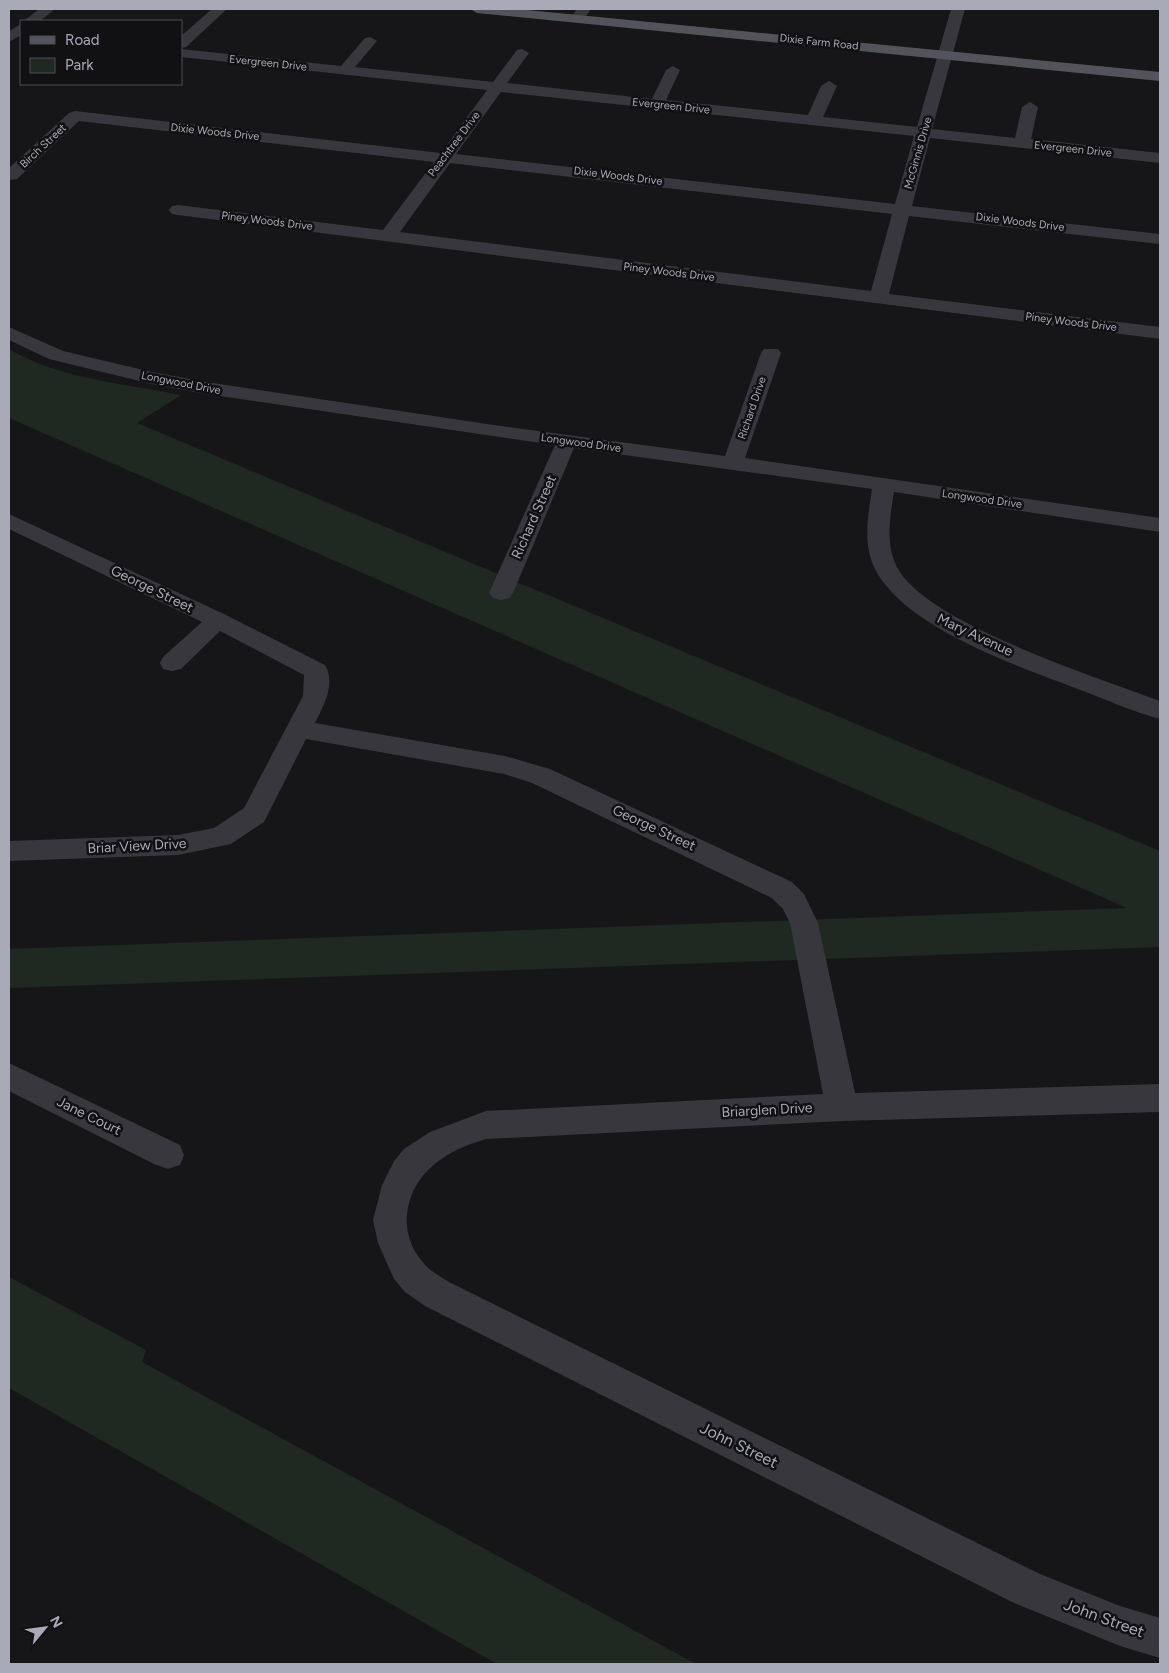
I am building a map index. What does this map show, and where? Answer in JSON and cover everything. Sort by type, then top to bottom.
[{"type":"main road","name":"Dixie Farm Road","points":[[477,9],[581,14],[946,50],[1160,66]]},
{"type":"main road","name":"Dixie Farm Road","points":[[597,9],[1160,77]]},
{"type":"street","points":[[32,20],[48,9]]},
{"type":"street","points":[[182,43],[220,9]]},
{"type":"street","name":"McGinnis Drive","points":[[879,298],[958,9]]},
{"type":"street","points":[[344,71],[370,41]]},
{"type":"street","name":"Evergreen Drive","points":[[182,53],[1160,158]]},
{"type":"street","name":"Peachtree Drive","points":[[388,236],[444,156],[522,53]]},
{"type":"street","points":[[657,104],[673,70]]},
{"type":"street","points":[[813,121],[829,86]]},
{"type":"street","points":[[1022,144],[1030,107]]},
{"type":"street","name":"Dixie Woods Drive","points":[[74,116],[444,156],[1160,239]]},
{"type":"street","name":"Birch Street","points":[[10,175],[74,116]]},
{"type":"street","name":"Piney Woods Drive","points":[[178,210],[1160,333]]},
{"type":"street","name":"Longwood Drive","points":[[9,333],[56,354],[161,380],[292,402],[884,484],[1160,525]]},
{"type":"street","name":"Richard Drive","points":[[733,463],[771,353]]},
{"type":"street","name":"Richard Street","points":[[501,593],[567,441]]},
{"type":"street","name":"Mary Avenue","points":[[884,484],[879,545],[888,571],[900,591],[924,610],[961,630],[1012,653],[1160,710]]},
{"type":"street","name":"George Street","points":[[14,530],[218,620],[294,660]]},
{"type":"street","points":[[172,663],[218,620]]},
{"type":"street","name":"Briar View Drive","points":[[9,851],[178,845],[221,838],[254,814],[316,696],[316,671],[294,660]]},
{"type":"street","name":"George Street","points":[[300,729],[505,765],[541,776],[782,890],[794,902],[804,923],[842,1107]]},
{"type":"street","name":"Jane Court","points":[[9,1076],[168,1155]]},
{"type":"street","name":"Briarglen Drive","points":[[396,1186],[409,1166],[425,1152],[456,1133],[486,1125],[842,1107],[1160,1098]]},
{"type":"street","name":"John Street","points":[[396,1186],[388,1224],[396,1249],[412,1276],[437,1294],[1028,1589],[1120,1626],[1160,1638]]},
{"type":"green space","points":[[9,349],[48,367],[92,379],[181,395],[137,423],[1160,851],[1160,947],[9,988],[9,949],[1127,908],[9,418]]},
{"type":"green space","points":[[9,1277],[146,1350],[142,1362],[696,1664],[497,1664],[9,1388]]}]
